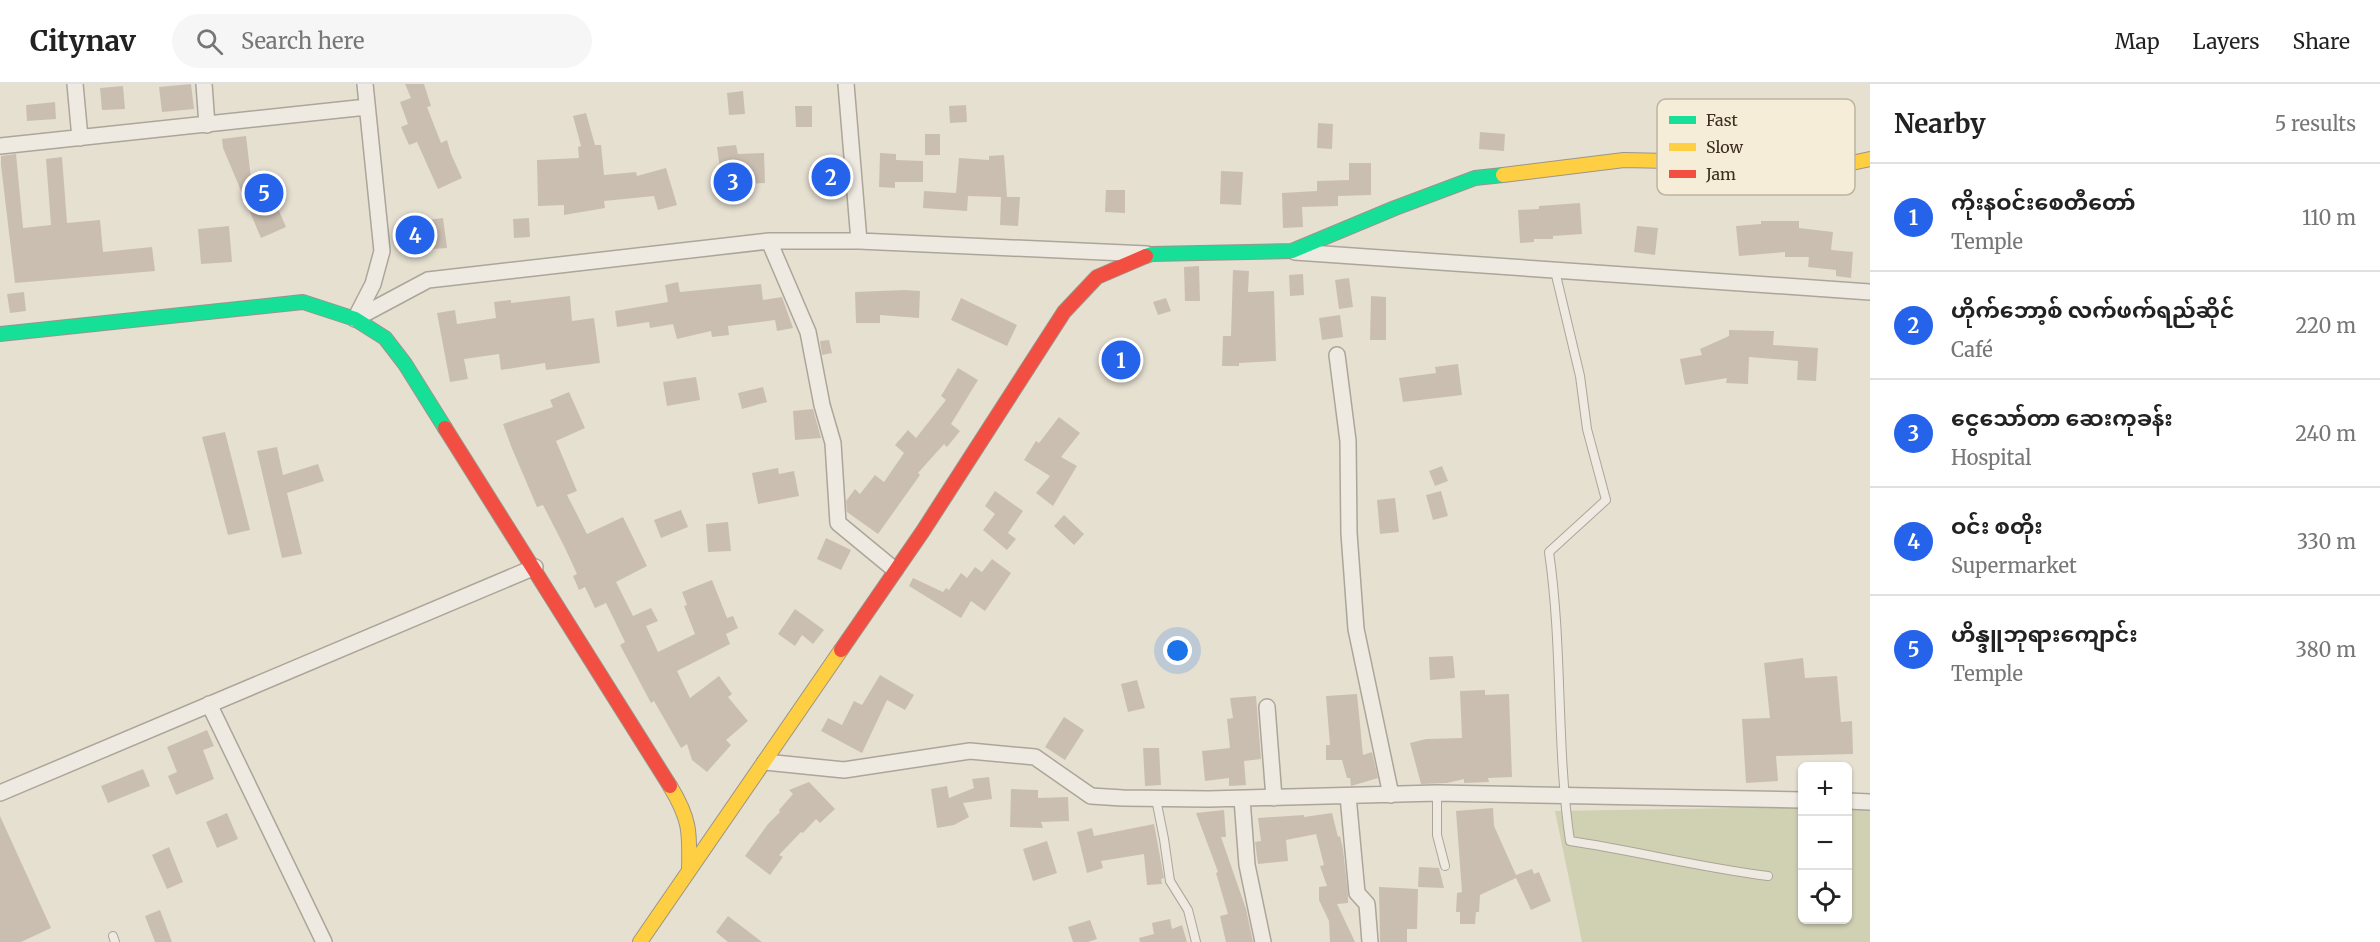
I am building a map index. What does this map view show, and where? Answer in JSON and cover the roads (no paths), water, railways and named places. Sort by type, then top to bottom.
[{"type":"main road","points":[[1855,162],[1870,159]]},
{"type":"main road","points":[[640,942],[923,531],[1064,312],[1097,277],[1152,254],[1292,251],[1475,178],[1624,160],[1657,161]]},
{"type":"main road","points":[[0,334],[303,302],[355,319],[385,338],[405,364],[535,567],[684,810],[690,834],[689,869]]},
{"type":"street","points":[[75,84],[80,138]]},
{"type":"street","points":[[204,84],[207,125]]},
{"type":"street","points":[[355,319],[373,284],[382,251],[365,84]]},
{"type":"street","points":[[846,84],[859,242]]},
{"type":"street","points":[[0,146],[367,107]]},
{"type":"street","points":[[355,319],[428,280],[769,241],[859,242],[1152,254]]},
{"type":"street","points":[[769,241],[808,332],[822,405],[833,442],[838,523],[895,570]]},
{"type":"street","points":[[1292,251],[1870,292]]},
{"type":"street","points":[[1337,355],[1348,441],[1348,533],[1356,629],[1391,795]]},
{"type":"street","points":[[0,793],[535,567]]},
{"type":"street","points":[[209,704],[324,942]]},
{"type":"street","points":[[1267,707],[1274,798]]},
{"type":"street","points":[[765,762],[843,770],[970,751],[1035,757],[1091,796],[1156,799],[1242,799],[1437,793],[1798,800]]},
{"type":"street","points":[[1348,796],[1356,893],[1367,904],[1371,942]]},
{"type":"street","points":[[1242,799],[1247,865],[1263,942]]},
{"type":"street","points":[[1852,801],[1870,802]]},
{"type":"lane","points":[[1555,271],[1580,376],[1587,429],[1606,500],[1549,552],[1555,594],[1563,795],[1570,842],[1634,851],[1721,870],[1768,876]]},
{"type":"lane","points":[[1437,793],[1437,836],[1445,866]]},
{"type":"lane","points":[[1156,799],[1170,881],[1188,910],[1196,942]]},
{"type":"place","name":"ဟိုက်ဘော့စ် လက်ဖက်ရည်ဆိုင်","points":[[831,177]]},
{"type":"place","name":"ငွေသော်တာ ဆေးကုခန်း","points":[[733,182]]},
{"type":"place","name":"ဟိန္ဒူဘုရားကျောင်း","points":[[264,193]]},
{"type":"place","name":"ဝင်း စတိုး","points":[[415,235]]},
{"type":"place","name":"ကိုးနဝင်းစေတီတော်","points":[[1121,360]]}]
